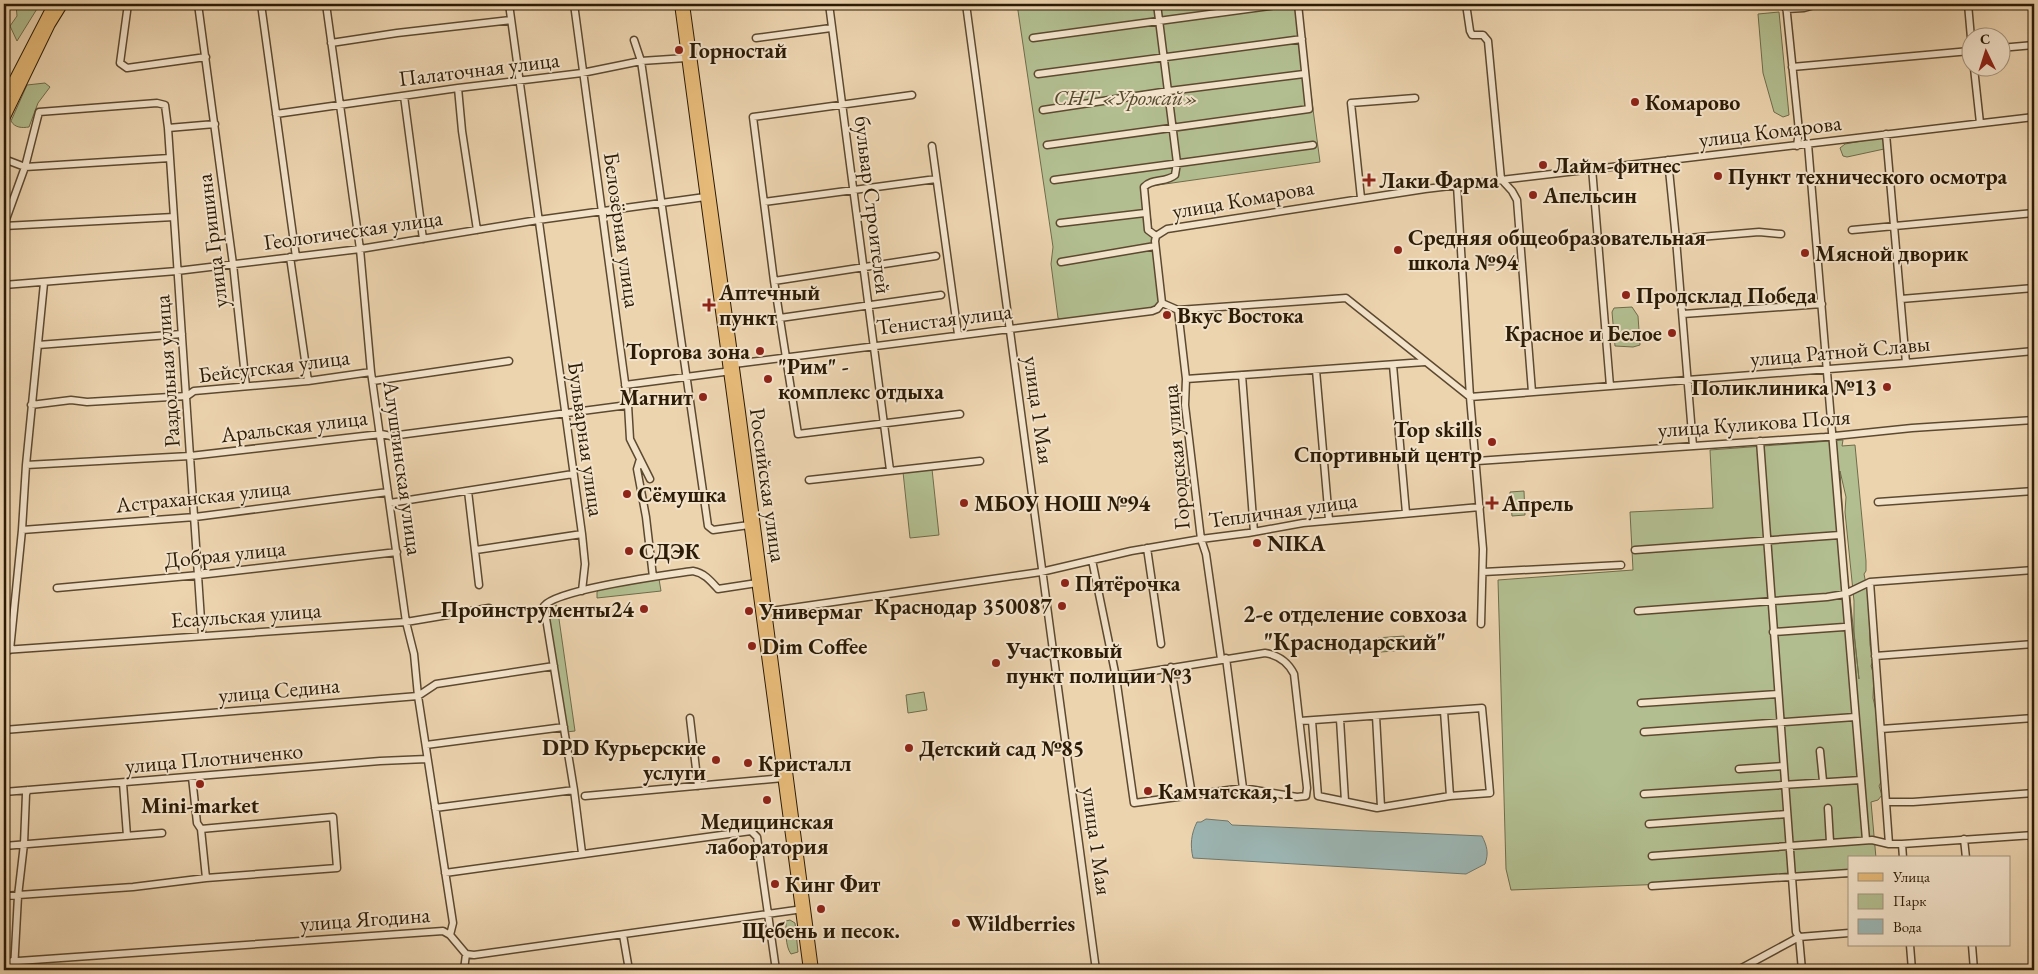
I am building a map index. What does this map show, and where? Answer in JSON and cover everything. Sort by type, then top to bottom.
[{"type":"highway","points":[[4,99],[53,4]]},
{"type":"highway","points":[[4,120],[62,4]]},
{"type":"main road","name":"Российская улица","points":[[679,4],[689,57],[732,367],[803,909],[814,970]]},
{"type":"main road","name":"Российская улица","points":[[685,4],[705,197],[732,367],[749,525],[757,583],[764,612],[798,896],[803,909],[801,922],[808,970]]},
{"type":"street","points":[[128,4],[120,63],[127,68],[206,57]]},
{"type":"street","name":"улица Гришина","points":[[198,4],[233,264],[246,386]]},
{"type":"street","points":[[261,4],[308,381]]},
{"type":"street","name":"Алуштинская улица","points":[[326,4],[360,249],[371,372],[406,622],[414,654],[418,696],[453,923],[450,935]]},
{"type":"street","name":"Бульварная улица","points":[[509,4],[518,81],[582,534],[585,564],[582,591]]},
{"type":"street","name":"Белозёрная улица","points":[[574,4],[628,405],[630,439],[650,479]]},
{"type":"street","name":"бульвар Строителей","points":[[829,4],[890,470]]},
{"type":"street","name":"улица 1 Мая","points":[[966,4],[1096,970]]},
{"type":"street","points":[[1157,4],[1177,163],[1176,175],[1170,180],[1148,183],[1144,187],[1148,230],[1158,235],[1155,246],[1162,303],[1178,310],[1346,298],[1470,397]]},
{"type":"street","points":[[1033,38],[1284,4]]},
{"type":"street","points":[[1047,145],[1309,109],[1298,4]]},
{"type":"street","points":[[1466,4],[1470,32],[1472,35],[1487,39],[1501,179],[1517,200],[1532,392]]},
{"type":"street","points":[[1797,146],[1799,131],[1786,6],[1804,8],[1818,4]]},
{"type":"street","points":[[1968,4],[1970,28]]},
{"type":"street","points":[[331,43],[397,33],[511,20]]},
{"type":"street","points":[[756,38],[832,28]]},
{"type":"street","points":[[1038,74],[1302,39]]},
{"type":"street","points":[[634,40],[642,61],[708,526],[713,530],[749,525]]},
{"type":"street","points":[[2010,47],[2034,46]]},
{"type":"street","points":[[1792,67],[1960,52]]},
{"type":"street","name":"Палаточная улица","points":[[276,114],[458,88],[582,73],[642,61],[689,57]]},
{"type":"street","points":[[1043,110],[1168,91],[1304,74]]},
{"type":"street","points":[[1975,78],[1980,123]]},
{"type":"street","points":[[458,88],[476,230]]},
{"type":"street","points":[[912,95],[753,117],[774,281],[798,434],[960,414]]},
{"type":"street","points":[[404,96],[423,239]]},
{"type":"street","points":[[1361,198],[1351,103],[1415,98]]},
{"type":"street","name":"Раздольная улица","points":[[25,167],[39,112],[157,103],[165,104],[187,396],[202,635]]},
{"type":"street","name":"улица Комарова","points":[[1158,235],[1167,229],[1361,198],[1457,188],[1501,179],[2034,117]]},
{"type":"street","points":[[168,128],[215,124]]},
{"type":"street","points":[[1886,134],[1906,364]]},
{"type":"street","points":[[1808,144],[1866,840]]},
{"type":"street","points":[[1054,180],[1314,145]]},
{"type":"street","points":[[932,146],[958,334]]},
{"type":"street","points":[[4,159],[25,167],[170,158]]},
{"type":"street","points":[[1668,160],[1683,314],[1693,446]]},
{"type":"street","points":[[25,167],[4,226],[174,217]]},
{"type":"street","points":[[1592,168],[1610,386]]},
{"type":"street","points":[[764,202],[936,179]]},
{"type":"street","points":[[1457,188],[1470,397],[1477,461],[1483,550],[1481,624]]},
{"type":"street","name":"Геологическая улица","points":[[4,285],[177,271],[360,249],[601,210],[705,197]]},
{"type":"street","points":[[1060,222],[1145,213]]},
{"type":"street","points":[[1852,230],[2034,213]]},
{"type":"street","points":[[1676,239],[1759,232],[1781,234]]},
{"type":"street","points":[[1061,262],[1155,246]]},
{"type":"street","points":[[774,281],[936,256]]},
{"type":"street","points":[[7,650],[22,530],[31,405],[44,283]]},
{"type":"street","points":[[1901,300],[2034,288]]},
{"type":"street","points":[[780,318],[941,295]]},
{"type":"street","name":"Тенистая улица","points":[[625,385],[687,376],[786,357],[1149,311],[1157,309],[1162,303]]},
{"type":"street","points":[[1683,314],[1822,304]]},
{"type":"street","name":"Городская улица","points":[[1178,310],[1186,379],[1185,406],[1201,539],[1206,554],[1243,788]]},
{"type":"street","points":[[38,345],[182,334]]},
{"type":"street","name":"улица Ратной Славы","points":[[1470,397],[1906,364],[2034,350]]},
{"type":"street","points":[[373,381],[509,361]]},
{"type":"street","points":[[1186,379],[1425,362]]},
{"type":"street","points":[[1393,365],[1406,514]]},
{"type":"street","points":[[1316,370],[1329,520]]},
{"type":"street","name":"Бейсугская улица","points":[[31,405],[71,400],[87,402],[187,396],[194,391],[308,381],[371,372]]},
{"type":"street","points":[[1242,375],[1254,532]]},
{"type":"street","name":"Аральская улица","points":[[26,465],[190,456],[381,434],[391,436],[628,405]]},
{"type":"street","name":"улица Куликова Поля","points":[[1477,461],[2034,420]]},
{"type":"street","points":[[1760,441],[1796,932],[1800,936],[1802,970]]},
{"type":"street","name":"Белозёрная улица","points":[[640,459],[637,469],[646,516],[653,577]]},
{"type":"street","points":[[809,480],[980,461]]},
{"type":"street","points":[[390,504],[573,474]]},
{"type":"street","points":[[468,491],[480,584]]},
{"type":"street","points":[[1878,502],[2034,491]]},
{"type":"street","name":"Астраханская улица","points":[[22,530],[195,517],[388,492]]},
{"type":"street","name":"Тепличная улица","points":[[764,612],[1043,571],[1147,548],[1329,520],[1480,507]]},
{"type":"street","points":[[476,550],[582,534]]},
{"type":"street","points":[[1635,550],[1840,535]]},
{"type":"street","points":[[1147,548],[1162,644]]},
{"type":"street","name":"Добрая улица","points":[[57,588],[199,575],[397,552]]},
{"type":"street","points":[[1090,560],[1116,677],[1134,803],[1243,788],[1297,797],[1306,796],[1307,788],[1294,674],[1285,662],[1272,654],[1265,653],[1223,658],[1116,677]]},
{"type":"street","points":[[1483,572],[1621,565]]},
{"type":"street","points":[[582,853],[574,790],[544,606],[550,601],[590,588],[693,570],[701,572],[718,589],[757,583]]},
{"type":"street","points":[[1638,611],[1827,597],[1845,594],[1870,582],[2034,570]]},
{"type":"street","points":[[1870,582],[1889,844]]},
{"type":"street","name":"Есаульская улица","points":[[7,650],[406,622],[489,608]]},
{"type":"street","points":[[1773,632],[1844,627]]},
{"type":"street","points":[[1875,656],[2034,644]]},
{"type":"street","name":"улица Седина","points":[[4,730],[418,696],[436,684],[554,666]]},
{"type":"street","points":[[1171,667],[1192,795]]},
{"type":"street","points":[[1641,703],[1778,694]]},
{"type":"street","points":[[1300,719],[1312,721],[1482,708],[1490,793],[1450,796],[1377,808],[1318,796],[1312,721]]},
{"type":"street","points":[[1444,711],[1450,796]]},
{"type":"street","points":[[1376,716],[1382,807]]},
{"type":"street","points":[[1644,732],[1855,717]]},
{"type":"street","points":[[690,718],[698,786]]},
{"type":"street","points":[[1881,729],[2034,718]]},
{"type":"street","points":[[1340,719],[1345,801]]},
{"type":"street","points":[[426,745],[564,728]]},
{"type":"street","points":[[1820,751],[1823,781]]},
{"type":"street","name":"улица Плотниченко","points":[[4,792],[380,761],[428,759]]},
{"type":"street","points":[[1739,769],[1783,766]]},
{"type":"street","points":[[192,777],[197,823],[201,829],[206,878]]},
{"type":"street","points":[[585,796],[783,778]]},
{"type":"street","points":[[1644,794],[1861,780]]},
{"type":"street","points":[[123,783],[127,836]]},
{"type":"street","points":[[14,970],[18,896],[24,844],[26,794],[28,790]]},
{"type":"street","points":[[435,808],[574,790]]},
{"type":"street","points":[[1886,802],[1914,802],[2034,793]]},
{"type":"street","points":[[1828,808],[1830,842]]},
{"type":"street","points":[[1649,824],[1787,814]]},
{"type":"street","points":[[4,896],[133,887],[206,878],[338,868],[333,817],[201,829]]},
{"type":"street","points":[[445,874],[582,853],[751,831],[757,837],[776,970]]},
{"type":"street","points":[[4,846],[162,833]]},
{"type":"street","points":[[1652,856],[1866,840],[1902,844],[2033,835],[2034,866]]},
{"type":"street","points":[[1964,839],[1966,856]]},
{"type":"street","points":[[1902,844],[1903,856]]},
{"type":"street","points":[[1652,886],[1848,873]]},
{"type":"street","points":[[788,911],[795,904],[798,896]]},
{"type":"street","points":[[464,970],[466,954],[474,955],[803,909]]},
{"type":"street","points":[[788,911],[796,915],[801,922]]},
{"type":"street","name":"улица Ягодина","points":[[4,962],[443,931],[450,935],[466,954]]},
{"type":"street","points":[[1738,970],[1800,936],[1848,933]]},
{"type":"street","points":[[623,935],[629,970]]},
{"type":"street","points":[[1910,946],[1912,970]]},
{"type":"street","points":[[1972,946],[1974,970]]},
{"type":"green space","points":[[16,4],[40,4],[17,41],[10,26],[17,16]]},
{"type":"green space","name":"СНТ «Урожай»","points":[[1017,4],[1299,4],[1320,162],[1151,186],[1147,190],[1161,301],[1156,308],[1062,320],[1058,318],[1051,264],[1053,247]]},
{"type":"green space","points":[[1779,12],[1789,115],[1783,117],[1774,112],[1763,73],[1758,14]]},
{"type":"green space","points":[[45,83],[50,87],[38,103],[29,127],[15,125],[11,121],[27,85]]},
{"type":"green space","points":[[1884,137],[1884,149],[1847,157],[1843,156],[1840,148],[1845,144]]},
{"type":"green space","points":[[1632,307],[1638,316],[1640,345],[1633,347],[1615,346],[1612,312],[1614,308]]},
{"type":"green space","points":[[1843,440],[1842,446],[1855,445],[1866,561],[1866,571],[1864,574],[1869,599],[1870,645],[1873,661],[1871,666],[1874,675],[1873,698],[1877,715],[1881,782],[1879,786],[1882,795],[1878,800],[1871,802],[1876,856],[1848,856],[1848,877],[1511,890],[1506,869],[1498,580],[1633,570],[1630,512],[1713,508],[1710,450]],"holes":[[[1840,471],[1846,497],[1845,512],[1854,601],[1854,632],[1859,679],[1845,553]]]},
{"type":"green space","points":[[932,469],[939,535],[910,538],[903,472]]},
{"type":"green space","points":[[1524,491],[1525,515],[1512,516],[1510,492]]},
{"type":"green space","points":[[659,579],[661,591],[597,598],[597,592],[600,588]]},
{"type":"green space","points":[[557,605],[575,731],[566,732],[548,609]]},
{"type":"green space","points":[[1404,636],[1407,650],[1381,652],[1376,638]]},
{"type":"green space","points":[[924,692],[927,710],[908,713],[906,695]]},
{"type":"green space","points":[[790,920],[795,923],[798,952],[791,954],[786,934],[786,921]]},
{"type":"water","points":[[1206,819],[1228,821],[1232,825],[1482,836],[1487,856],[1485,864],[1466,874],[1193,858],[1191,844],[1193,831],[1197,822]]},
{"type":"place","name":"Горностай","points":[[679,50]]},
{"type":"place","name":"Комарово","points":[[1635,102]]},
{"type":"place","name":"Лайм-фитнес","points":[[1543,165]]},
{"type":"place","name":"Пункт технического осмотра","points":[[1718,176]]},
{"type":"place","name":"Лаки Фарма","points":[[1369,180]]},
{"type":"place","name":"Апельсин","points":[[1533,195]]},
{"type":"place","name":"Средняя общеобразовательная школа №94","points":[[1398,250]]},
{"type":"place","name":"Мясной дворик","points":[[1805,253]]},
{"type":"place","name":"Продсклад Победа","points":[[1626,295]]},
{"type":"place","name":"Аптечный пункт","points":[[709,305]]},
{"type":"place","name":"Вкус Востока","points":[[1167,315]]},
{"type":"place","name":"Красное и Белое","points":[[1672,333]]},
{"type":"place","name":"Торгова зона","points":[[760,351]]},
{"type":"place","name":"\"Рим\" - комплекс отдыха","points":[[768,379]]},
{"type":"place","name":"Поликлиника №13","points":[[1887,387]]},
{"type":"place","name":"Магнит","points":[[703,397]]},
{"type":"place","name":"Top skills Спортивный центр","points":[[1492,442]]},
{"type":"place","name":"Сёмушка","points":[[627,494]]},
{"type":"place","name":"МБОУ НОШ №94","points":[[964,503]]},
{"type":"place","name":"Апрель","points":[[1492,503]]},
{"type":"place","name":"NIKA","points":[[1257,543]]},
{"type":"place","name":"СДЭК","points":[[629,551]]},
{"type":"place","name":"Пятёрочка","points":[[1065,583]]},
{"type":"place","name":"Краснодар 350087","points":[[1062,606]]},
{"type":"place","name":"Проинструменты24","points":[[644,609]]},
{"type":"place","name":"Универмаг","points":[[749,611]]},
{"type":"place","name":"Dim Coffee","points":[[752,646]]},
{"type":"place","name":"Участковый пункт полиции №3","points":[[996,663]]},
{"type":"place","name":"Детский сад №85","points":[[909,748]]},
{"type":"place","name":"DPD Курьерские услуги","points":[[716,760]]},
{"type":"place","name":"Кристалл","points":[[748,763]]},
{"type":"place","name":"Mini-market","points":[[200,784]]},
{"type":"place","name":"Камчатская, 1","points":[[1148,791]]},
{"type":"place","name":"Медицинская лаборатория","points":[[767,800]]},
{"type":"place","name":"Кинг Фит","points":[[775,884]]},
{"type":"place","name":"Щебень и песок.","points":[[821,909]]},
{"type":"place","name":"Wildberries","points":[[956,923]]},
{"type":"district","name":"2-е отделение совхоза \"Краснодарский\"","points":[[1355,627]]}]
